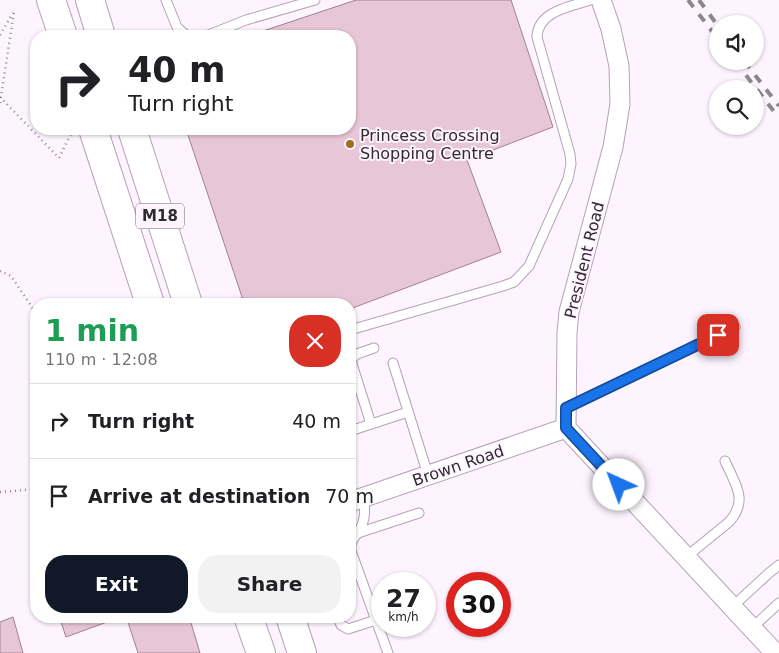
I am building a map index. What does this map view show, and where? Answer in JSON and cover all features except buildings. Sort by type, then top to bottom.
[{"type":"main road","points":[[50,0],[61,30]]},
{"type":"main road","points":[[90,0],[99,30]]},
{"type":"main road","name":"M18","points":[[95,135],[148,298]]},
{"type":"main road","name":"M18","points":[[134,135],[186,298]]},
{"type":"main road","points":[[250,623],[260,653]]},
{"type":"main road","points":[[292,623],[302,653]]},
{"type":"street","name":"President Road","points":[[566,428],[569,312],[613,147],[620,104],[619,66],[612,29],[601,0]]},
{"type":"street","name":"Brown Road","points":[[357,500],[566,428]]},
{"type":"street","points":[[566,428],[775,653]]},
{"type":"lane","points":[[166,0],[177,27],[180,30]]},
{"type":"lane","points":[[221,30],[246,20],[315,0]]},
{"type":"lane","points":[[356,328],[503,286],[514,282],[529,266],[568,179],[571,164],[570,154],[540,47],[538,31],[540,24],[548,16],[590,0]]},
{"type":"lane","points":[[566,408],[735,327]]},
{"type":"lane","points":[[356,355],[374,348]]},
{"type":"lane","points":[[393,363],[428,475]]},
{"type":"lane","points":[[356,376],[372,424]]},
{"type":"lane","points":[[356,429],[408,412]]},
{"type":"lane","points":[[686,557],[736,515],[741,497],[725,461]]},
{"type":"lane","points":[[356,531],[365,514],[357,500]]},
{"type":"lane","points":[[356,536],[418,513]]},
{"type":"lane","points":[[356,564],[371,606]]},
{"type":"lane","points":[[732,607],[779,565]]},
{"type":"lane","points":[[752,628],[779,603]]},
{"type":"lane","points":[[340,623],[348,629],[371,622]]},
{"type":"lane","points":[[382,637],[388,653]]},
{"type":"path","points":[[0,35],[14,12],[0,103]]},
{"type":"path","points":[[0,97],[30,129]]},
{"type":"path","points":[[36,135],[58,158],[70,135]]},
{"type":"path","points":[[0,271],[11,276],[30,304]]},
{"type":"path","points":[[0,492],[30,490]]},
{"type":"railway","points":[[688,0],[709,27]]},
{"type":"railway","points":[[699,0],[710,15]]},
{"type":"railway","points":[[742,70],[779,118]]},
{"type":"railway","points":[[751,70],[779,106]]},
{"type":"place","name":"Princess Crossing Shopping Centre","points":[[350,144]]},
{"type":"route","points":[[619,485],[566,428],[566,408],[718,335]]}]
